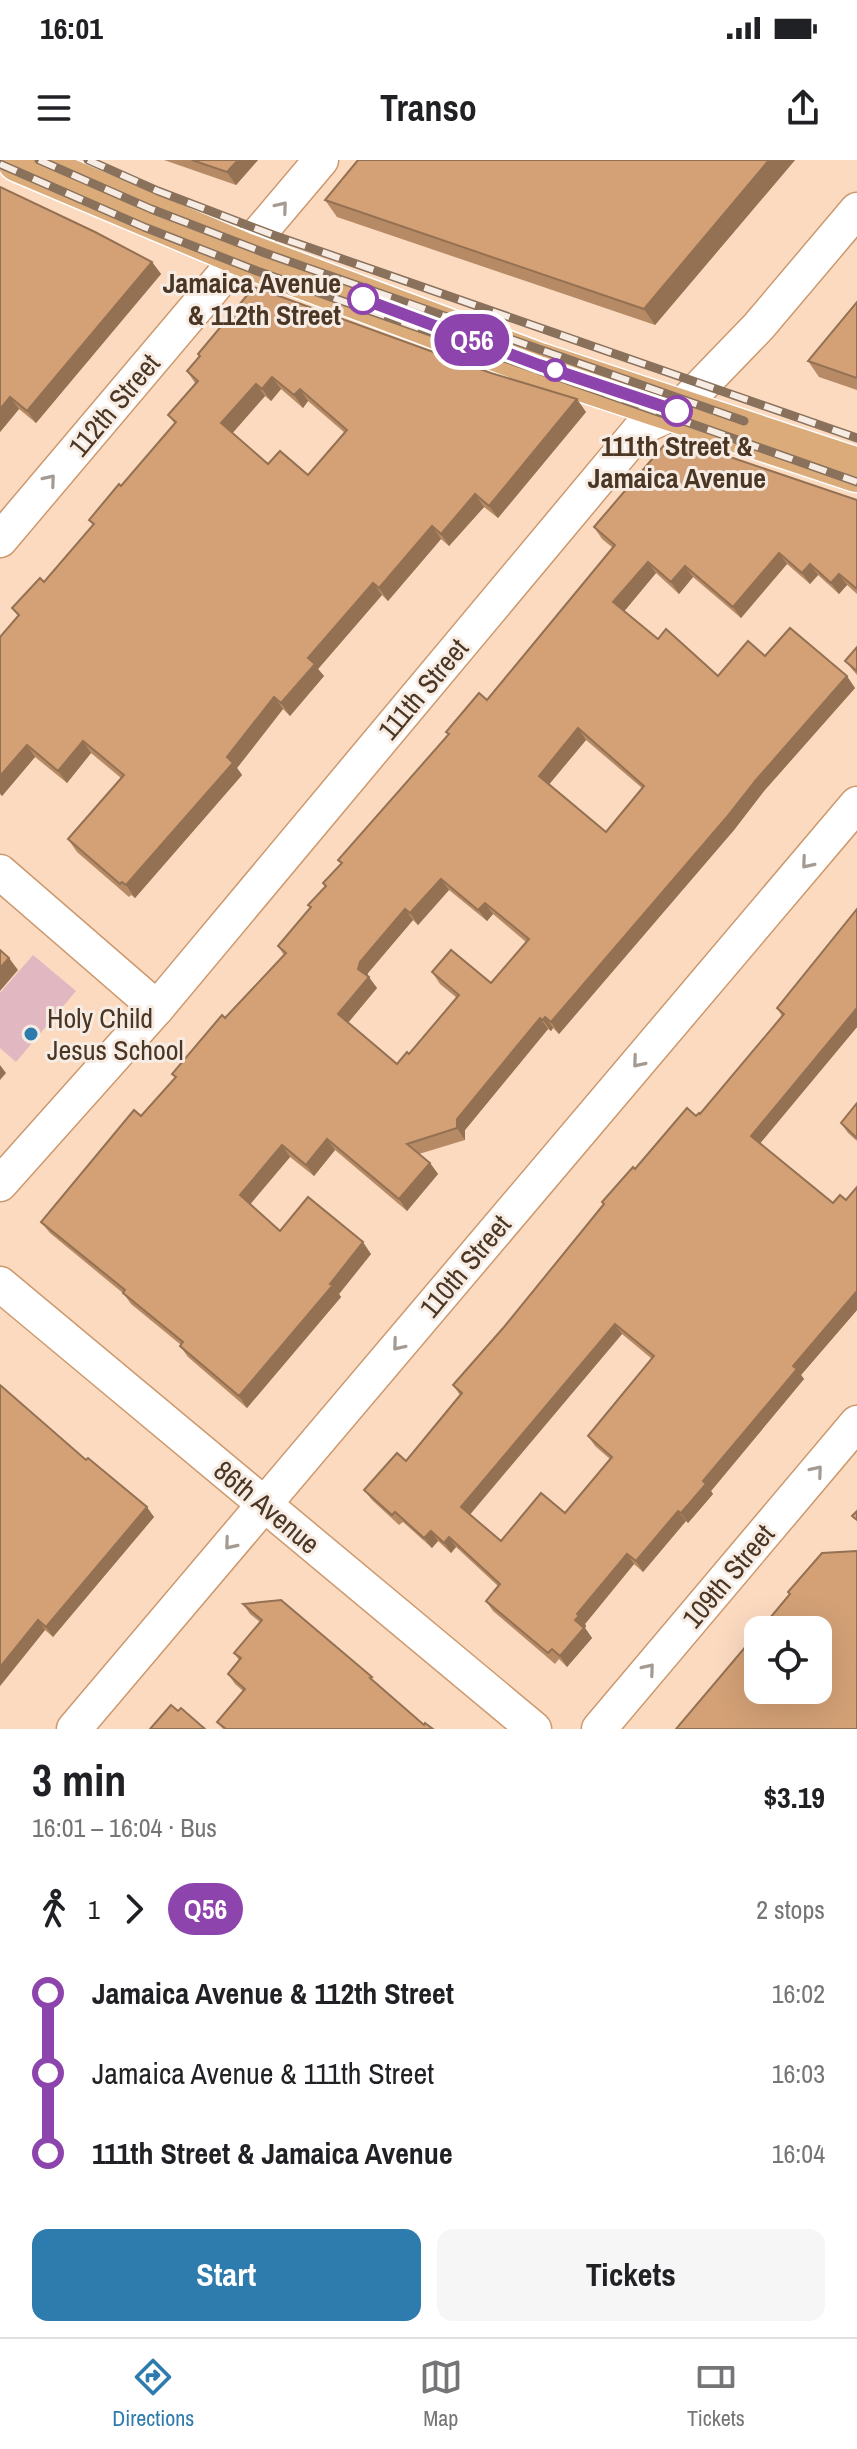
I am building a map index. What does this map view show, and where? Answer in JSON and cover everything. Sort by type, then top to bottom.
[{"type":"main road","points":[[19,160],[242,254],[539,365],[857,470]]},
{"type":"street","name":"112th Street","points":[[0,540],[321,160]]},
{"type":"street","name":"111th Street","points":[[0,1184],[157,1008],[642,427],[677,411],[759,326],[857,210]]},
{"type":"street","name":"110th Street","points":[[74,1729],[857,804]]},
{"type":"street","points":[[0,872],[157,1008]]},
{"type":"street","name":"86th Avenue","points":[[0,1284],[534,1729]]},
{"type":"street","name":"109th Street","points":[[599,1729],[857,1423]]},
{"type":"shaded area","points":[[33,955],[76,991],[16,1062],[0,1048],[0,993]]},
{"type":"building","points":[[192,160],[238,160],[227,172]]},
{"type":"building","points":[[358,160],[769,160],[644,309],[325,200]]},
{"type":"building","points":[[0,187],[152,262],[27,411],[10,397],[0,409]]},
{"type":"building","points":[[254,287],[491,373],[577,399],[489,506],[475,494],[441,534],[432,526],[379,588],[373,583],[308,658],[315,664],[281,703],[274,697],[227,757],[233,763],[126,885],[120,884],[68,839],[124,775],[83,741],[58,771],[27,745],[0,776],[0,637],[19,615],[12,608],[40,578],[44,582],[94,524],[89,520],[176,422],[168,415],[198,381],[187,371],[200,356],[198,354]],"holes":[[[272,377],[294,395],[300,389],[347,430],[308,475],[280,451],[268,464],[221,423],[256,384],[262,389]]]},
{"type":"building","points":[[857,302],[857,378],[808,361]]},
{"type":"building","points":[[671,437],[857,500],[857,589],[839,574],[831,583],[810,564],[802,573],[779,553],[733,607],[685,566],[671,582],[648,562],[613,602],[658,639],[666,629],[718,676],[748,641],[765,656],[790,628],[847,676],[551,1022],[545,1017],[543,1020],[540,1018],[457,1119],[457,1128],[407,1144],[430,1163],[399,1199],[327,1139],[306,1165],[282,1145],[240,1195],[280,1231],[308,1197],[363,1242],[330,1284],[333,1285],[239,1396],[180,1346],[183,1342],[123,1293],[125,1290],[41,1222],[134,1110],[141,1116],[176,1077],[172,1074],[222,1015],[225,1018],[286,953],[278,946],[326,886],[323,883],[342,863],[338,860],[449,734],[446,732],[479,693],[487,700],[615,545],[594,527]],"holes":[[[578,728],[644,786],[606,832],[539,776]],[[441,879],[478,910],[485,903],[529,939],[491,983],[451,950],[432,972],[459,995],[397,1064],[338,1014],[369,977],[358,969],[360,962],[405,909],[410,913]]]},
{"type":"building","points":[[857,647],[857,671],[845,661]]},
{"type":"building","points":[[857,909],[857,1008],[751,1136],[833,1203],[840,1195],[846,1200],[857,1187],[857,1291],[793,1366],[797,1369],[703,1481],[706,1484],[681,1513],[678,1511],[636,1561],[627,1554],[577,1614],[579,1616],[575,1620],[584,1628],[560,1656],[552,1649],[548,1653],[486,1601],[500,1584],[449,1537],[444,1543],[431,1531],[424,1538],[364,1490],[397,1453],[406,1461],[462,1393],[453,1385],[504,1327],[604,1204],[602,1202],[687,1108],[696,1116],[700,1114],[784,1014],[777,1008]],"holes":[[[615,1324],[654,1356],[588,1436],[612,1457],[565,1513],[541,1493],[501,1541],[461,1507]]]},
{"type":"building","points":[[0,950],[9,958],[0,968]]},
{"type":"building","points":[[857,1103],[857,1138],[841,1123]]},
{"type":"building","points":[[0,1385],[86,1460],[88,1458],[147,1507],[46,1627],[38,1620],[0,1667]]},
{"type":"building","points":[[857,1551],[857,1729],[676,1729],[744,1649],[744,1704],[832,1704],[832,1616],[772,1616],[822,1553]]},
{"type":"building","points":[[281,1600],[424,1725],[433,1729],[226,1729],[217,1722],[245,1689],[228,1674],[241,1658],[234,1653],[262,1620],[243,1604]]},
{"type":"building","points":[[171,1705],[178,1711],[181,1708],[205,1729],[150,1729]]},
{"type":"railway","points":[[39,160],[151,209],[265,253],[744,421]]},
{"type":"railway","points":[[88,160],[158,191],[273,235],[857,438]]},
{"type":"railway","points":[[0,164],[144,227],[257,271],[857,482]]},
{"type":"bus line","name":"Q56","points":[[363,299],[539,365],[677,411]]},
{"type":"place","name":"Jamaica Avenue & 112th Street","points":[[363,299]]},
{"type":"place","name":"111th Street & Jamaica Avenue","points":[[677,411]]},
{"type":"place","name":"Holy Child Jesus School","points":[[31,1034]]}]
